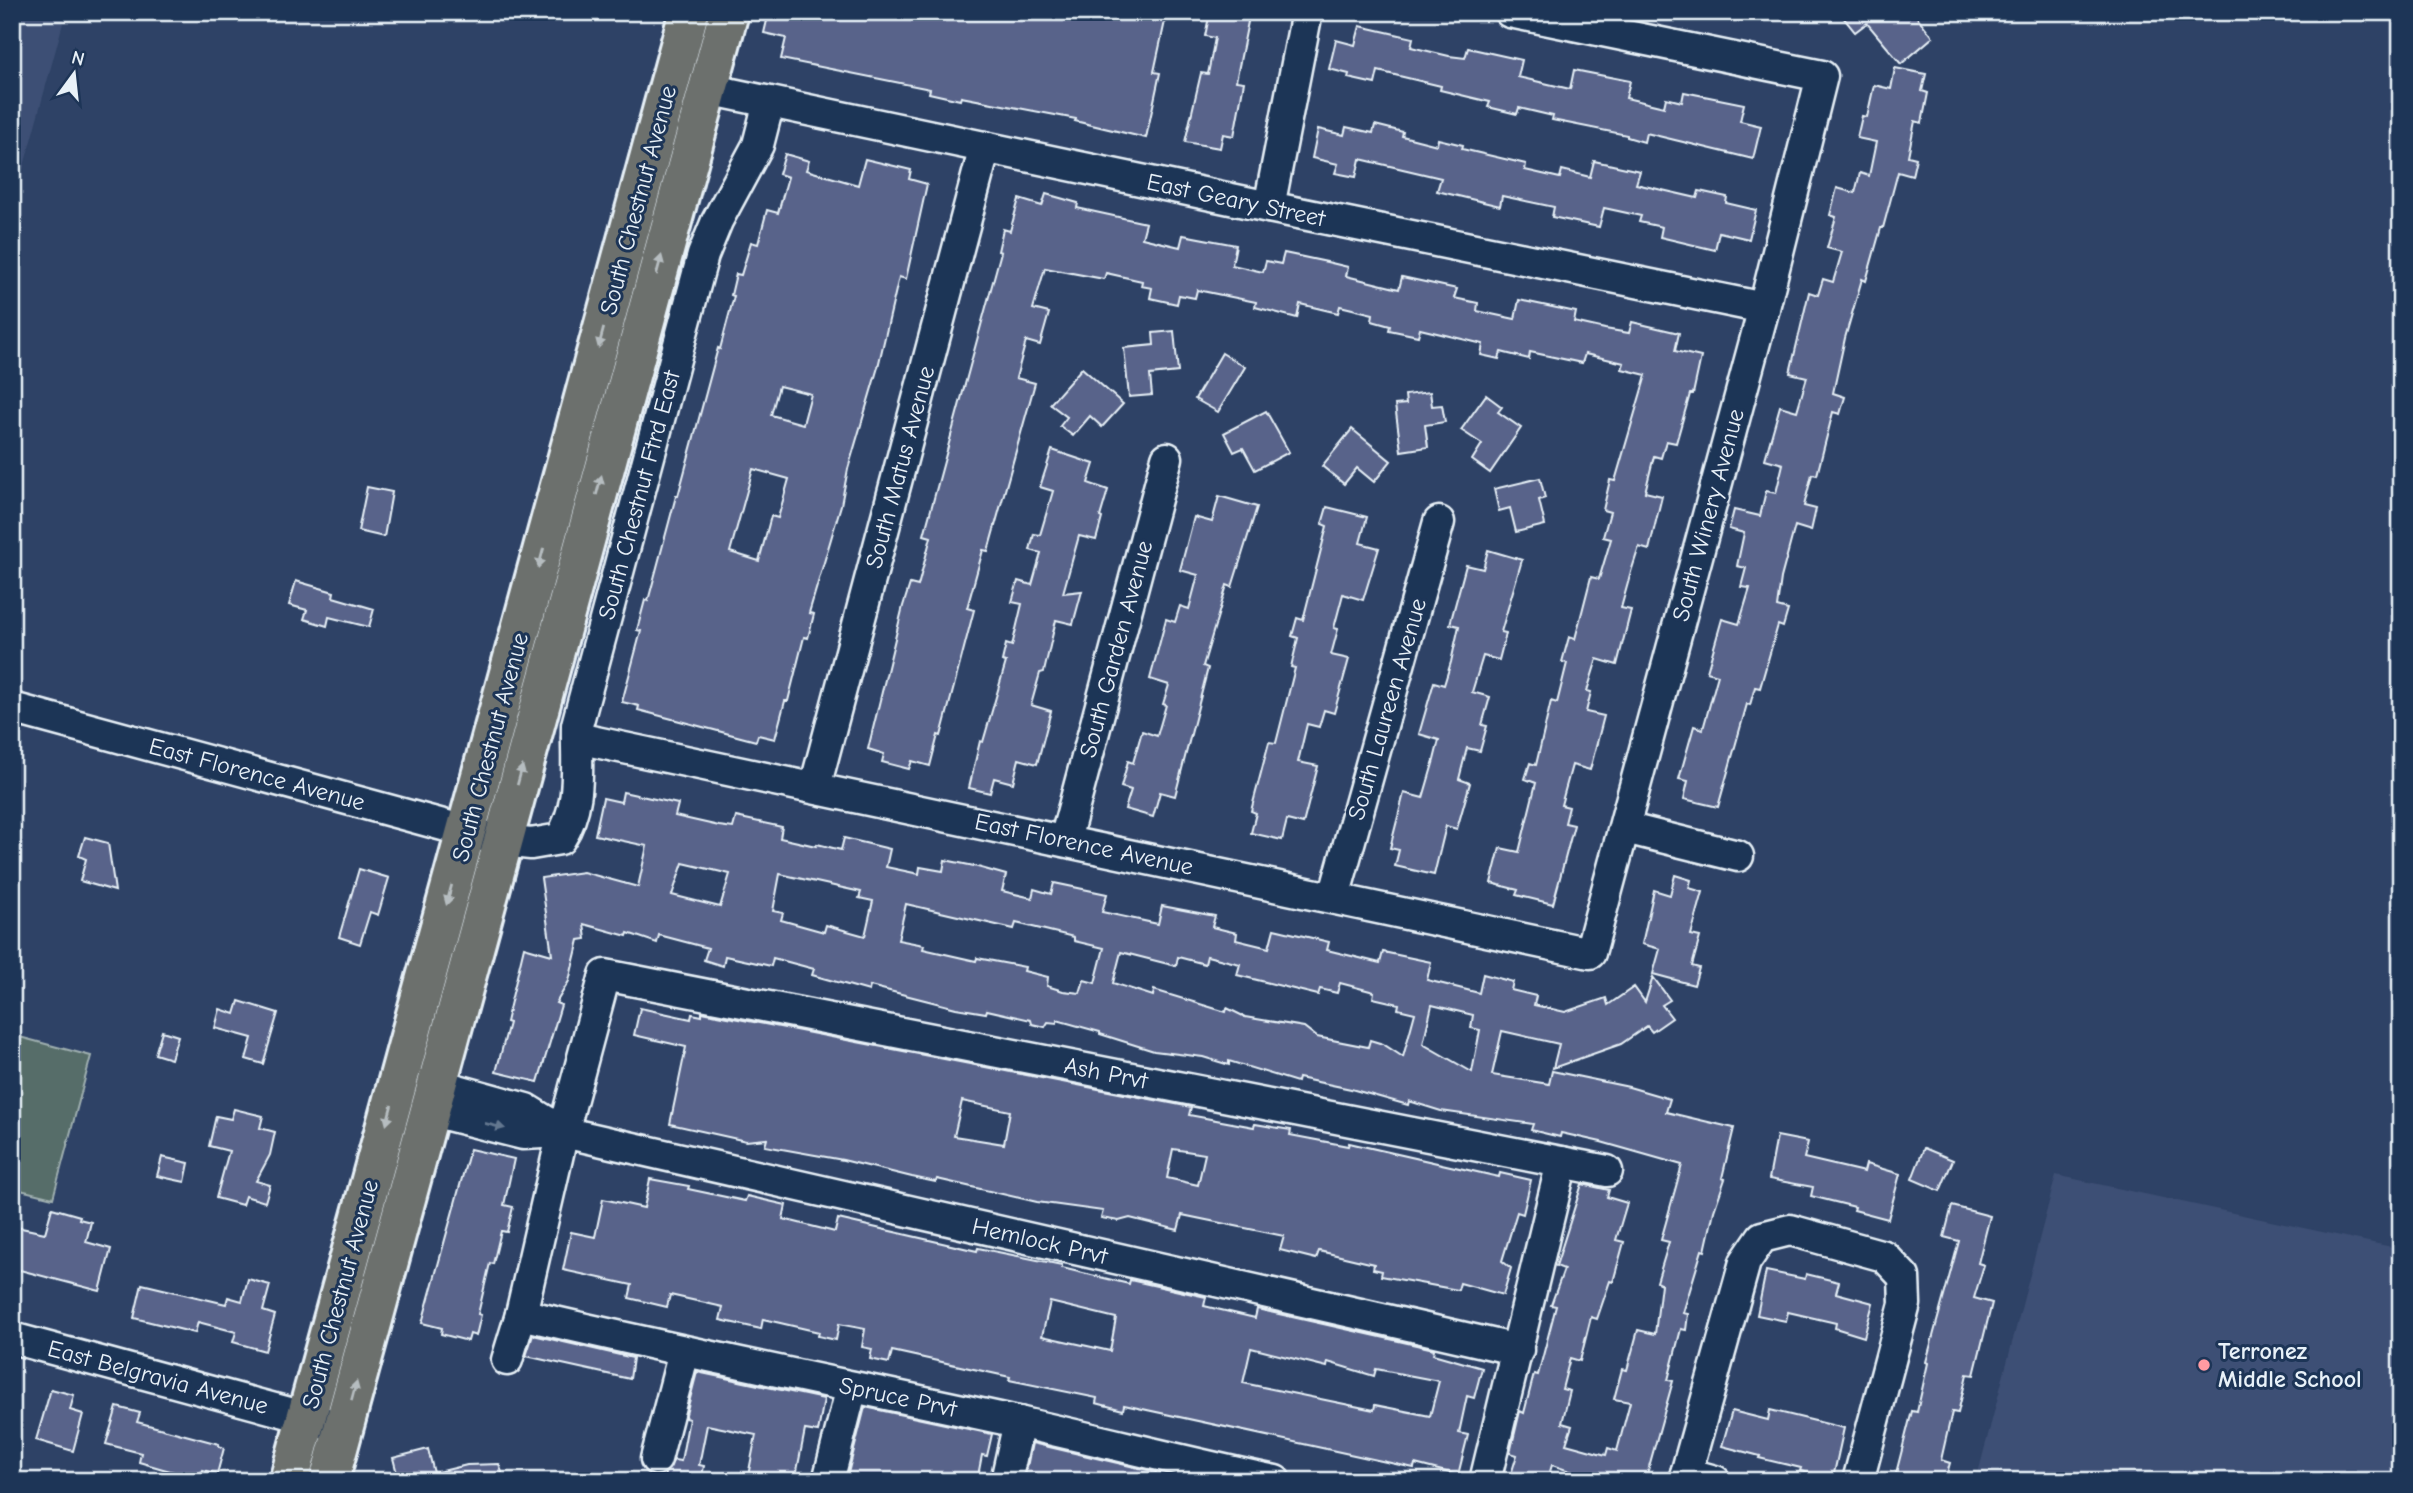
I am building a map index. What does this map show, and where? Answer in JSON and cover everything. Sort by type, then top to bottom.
[{"type":"main road","name":"South Chestnut Avenue","points":[[329,1481],[432,1097],[484,836],[689,12]]},
{"type":"main road","points":[[708,12],[696,66],[708,89]]},
{"type":"main road","name":"South Chestnut Avenue","points":[[289,1481],[729,12]]},
{"type":"street","points":[[1269,207],[1307,12]]},
{"type":"street","name":"South Winery Avenue","points":[[1510,12],[1822,76],[1764,308],[1590,953]]},
{"type":"street","name":"East Geary Street","points":[[708,89],[1764,308]]},
{"type":"street","name":"South Chestnut Ftrd East","points":[[484,836],[531,844],[560,839],[571,822],[576,801],[577,738],[581,712],[703,255],[717,220],[758,145],[769,102]]},
{"type":"street","name":"South Matus Avenue","points":[[815,787],[985,147]]},
{"type":"street","name":"South Garden Avenue","points":[[1065,840],[1167,458]]},
{"type":"street","name":"South Laureen Avenue","points":[[1334,897],[1439,522]]},
{"type":"street","name":"East Florence Avenue","points":[[12,708],[484,836]]},
{"type":"street","name":"East Florence Avenue","points":[[577,738],[1590,953]]},
{"type":"street","points":[[1625,828],[1738,856]]},
{"type":"street","name":"Ash Prvt","points":[[563,1132],[605,975],[1607,1171]]},
{"type":"street","name":"Hemlock Prvt","points":[[432,1097],[523,1133],[563,1132],[1518,1350]]},
{"type":"street","points":[[506,1360],[521,1314],[563,1132]]},
{"type":"street","points":[[1485,1481],[1562,1162]]},
{"type":"street","points":[[1695,1478],[1745,1262],[1762,1237],[1790,1230],[1884,1256],[1904,1277],[1905,1304],[1858,1481]]},
{"type":"street","name":"Spruce Prvt","points":[[521,1314],[684,1352],[1019,1422],[1185,1471],[1275,1481]]},
{"type":"street","name":"East Belgravia Avenue","points":[[14,1345],[344,1428]]},
{"type":"street","points":[[656,1459],[684,1352]]},
{"type":"street","points":[[828,1481],[852,1387]]},
{"type":"street","points":[[1006,1481],[1019,1422]]},
{"type":"shaded area","points":[[12,12],[66,12],[12,210]]},
{"type":"shaded area","name":"Terronez Middle School","points":[[2056,1175],[2401,1249],[2401,1481],[1976,1481]]},
{"type":"green space","points":[[12,1035],[91,1056],[53,1198],[12,1188]]},
{"type":"building","points":[[769,12],[1167,12],[1154,72],[1160,73],[1146,138],[1075,121],[1076,119],[961,97],[960,100],[929,93],[930,89],[781,59],[786,38],[764,33]]},
{"type":"building","points":[[1210,12],[1250,12],[1236,81],[1244,82],[1234,136],[1223,134],[1220,148],[1185,142],[1201,73],[1208,74],[1215,38],[1205,36]]},
{"type":"building","points":[[1839,12],[1913,12],[1933,37],[1901,64],[1867,23],[1855,32]]},
{"type":"building","points":[[1360,26],[1413,38],[1411,47],[1449,56],[1465,58],[1468,48],[1522,60],[1518,77],[1570,89],[1574,70],[1630,81],[1626,98],[1664,107],[1666,98],[1682,102],[1684,92],[1744,104],[1740,121],[1761,126],[1753,159],[1646,133],[1644,142],[1627,135],[1552,120],[1553,116],[1519,108],[1517,114],[1488,107],[1490,102],[1440,90],[1441,86],[1378,71],[1375,84],[1348,78],[1349,74],[1329,69],[1336,40],[1355,45]]},
{"type":"building","points":[[1895,68],[1926,74],[1922,91],[1928,93],[1922,123],[1915,121],[1908,156],[1916,158],[1912,176],[1898,172],[1883,228],[1866,281],[1862,279],[1845,338],[1833,393],[1845,397],[1840,414],[1833,412],[1817,475],[1812,474],[1804,506],[1816,509],[1811,531],[1795,526],[1781,578],[1777,607],[1788,610],[1783,627],[1778,625],[1760,688],[1755,687],[1750,705],[1747,704],[1718,807],[1684,799],[1688,781],[1679,779],[1694,726],[1703,729],[1718,675],[1707,672],[1722,619],[1739,624],[1750,588],[1741,587],[1746,568],[1737,566],[1744,533],[1729,529],[1734,510],[1760,516],[1766,491],[1776,493],[1783,464],[1765,459],[1780,406],[1797,411],[1807,377],[1790,373],[1809,292],[1818,295],[1823,279],[1833,282],[1842,252],[1827,248],[1836,217],[1830,215],[1837,188],[1855,193],[1860,173],[1869,176],[1876,142],[1857,138],[1862,116],[1867,117],[1874,85],[1891,89]]},
{"type":"building","points":[[1375,125],[1403,132],[1402,136],[1437,145],[1438,139],[1463,145],[1462,149],[1526,164],[1525,170],[1560,178],[1562,170],[1590,177],[1594,161],[1640,171],[1636,184],[1697,198],[1699,191],[1727,197],[1726,203],[1756,210],[1749,239],[1719,232],[1715,250],[1660,237],[1662,227],[1639,222],[1641,216],[1604,208],[1599,227],[1552,217],[1554,207],[1502,196],[1500,206],[1437,191],[1441,178],[1360,159],[1356,177],[1335,173],[1338,164],[1312,158],[1318,129],[1344,135],[1346,127],[1373,133]]},
{"type":"building","points":[[785,154],[809,161],[806,170],[858,185],[865,159],[911,170],[909,179],[927,184],[906,279],[899,277],[878,367],[809,613],[814,614],[808,638],[804,637],[788,701],[785,701],[775,739],[758,735],[756,741],[638,710],[639,706],[622,702],[641,631],[637,630],[645,600],[648,601],[718,348],[720,349],[734,296],[731,295],[736,274],[741,275],[751,242],[758,244],[767,210],[778,213],[788,177],[779,174]],"holes":[[[779,386],[811,394],[803,424],[771,415]],[[753,469],[789,479],[778,518],[771,516],[759,561],[730,552]]]},
{"type":"building","points":[[1046,194],[1078,203],[1077,208],[1146,223],[1142,238],[1180,247],[1183,235],[1236,245],[1232,265],[1263,272],[1266,261],[1281,264],[1284,253],[1348,267],[1346,276],[1399,289],[1402,277],[1457,289],[1454,298],[1478,303],[1477,311],[1515,319],[1519,300],[1576,312],[1574,322],[1605,329],[1629,333],[1632,322],[1679,333],[1675,351],[1701,357],[1693,394],[1690,394],[1676,443],[1666,441],[1661,458],[1654,456],[1645,492],[1662,496],[1649,550],[1639,547],[1621,608],[1631,610],[1617,665],[1597,659],[1587,691],[1591,692],[1586,712],[1604,716],[1590,770],[1572,765],[1561,805],[1569,807],[1565,823],[1574,825],[1553,904],[1516,895],[1518,890],[1491,883],[1500,848],[1519,852],[1536,783],[1525,779],[1530,763],[1536,765],[1551,701],[1557,703],[1567,663],[1562,662],[1569,637],[1575,639],[1591,577],[1599,579],[1611,539],[1603,537],[1610,512],[1603,510],[1610,480],[1615,481],[1646,375],[1622,369],[1624,363],[1585,354],[1582,363],[1530,352],[1529,359],[1501,352],[1499,359],[1481,355],[1483,344],[1420,329],[1418,336],[1389,330],[1390,326],[1372,321],[1373,314],[1340,306],[1338,313],[1300,304],[1297,318],[1255,307],[1256,302],[1197,290],[1195,298],[1179,295],[1177,304],[1150,298],[1152,288],[1141,286],[1142,281],[1106,273],[1104,279],[1045,268],[1033,309],[1049,313],[1040,345],[1026,341],[1016,378],[1035,383],[988,551],[983,550],[967,608],[974,610],[941,736],[938,735],[930,766],[912,761],[909,769],[882,762],[884,754],[868,749],[903,606],[910,584],[918,586],[931,537],[924,535],[1001,252],[998,251],[1003,229],[1010,231],[1019,199],[1042,206]]},
{"type":"building","points":[[1174,331],[1178,372],[1150,375],[1152,395],[1129,397],[1124,348],[1154,345],[1153,333]]},
{"type":"building","points":[[1222,353],[1245,367],[1218,412],[1195,399]]},
{"type":"building","points":[[1082,368],[1123,404],[1102,427],[1090,416],[1073,436],[1060,426],[1067,417],[1050,404]]},
{"type":"building","points":[[1430,392],[1432,406],[1442,405],[1445,422],[1425,425],[1428,447],[1401,451],[1395,405],[1406,404],[1405,395]]},
{"type":"building","points":[[1486,395],[1502,407],[1498,412],[1521,428],[1490,473],[1472,460],[1482,444],[1461,430]]},
{"type":"building","points":[[1266,411],[1289,452],[1255,470],[1243,448],[1234,452],[1224,433]]},
{"type":"building","points":[[1352,429],[1391,461],[1374,482],[1357,468],[1344,484],[1322,466]]},
{"type":"building","points":[[1052,450],[1094,464],[1088,483],[1108,490],[1096,540],[1079,536],[1063,593],[1082,591],[1073,624],[1056,620],[1044,672],[1040,673],[1031,705],[1051,711],[1037,764],[1019,759],[1013,783],[994,778],[990,793],[969,788],[980,741],[983,742],[1006,662],[1002,661],[1006,644],[1012,646],[1022,604],[1012,602],[1018,581],[1032,585],[1041,553],[1030,550],[1034,534],[1040,535],[1053,491],[1040,487]]},
{"type":"building","points":[[1540,478],[1545,498],[1539,500],[1545,525],[1516,532],[1510,508],[1499,511],[1494,489]]},
{"type":"building","points":[[367,487],[392,492],[384,537],[358,531]]},
{"type":"building","points":[[1219,496],[1257,507],[1232,587],[1227,585],[1203,666],[1208,668],[1175,796],[1160,792],[1153,817],[1125,809],[1131,790],[1121,787],[1128,761],[1133,763],[1142,731],[1157,736],[1169,685],[1150,679],[1166,619],[1175,622],[1180,606],[1189,609],[1198,575],[1180,570],[1194,517],[1212,522]]},
{"type":"building","points":[[1327,507],[1367,517],[1360,543],[1379,548],[1363,600],[1343,594],[1334,628],[1338,629],[1331,655],[1349,659],[1334,713],[1324,710],[1319,727],[1307,724],[1298,762],[1318,766],[1303,824],[1287,820],[1282,840],[1251,833],[1256,813],[1251,811],[1269,742],[1276,743],[1295,668],[1291,667],[1298,638],[1292,636],[1297,618],[1303,620],[1327,526],[1322,524]]},
{"type":"building","points":[[1488,550],[1522,560],[1501,632],[1506,633],[1499,660],[1483,656],[1472,692],[1490,697],[1482,725],[1487,726],[1480,751],[1467,748],[1459,779],[1470,783],[1457,829],[1446,826],[1434,875],[1395,866],[1399,850],[1390,848],[1404,793],[1423,798],[1434,760],[1439,740],[1419,734],[1434,682],[1444,685],[1451,662],[1459,626],[1450,624],[1466,565],[1483,569]]},
{"type":"building","points":[[296,581],[334,592],[333,597],[374,609],[369,627],[329,617],[327,626],[304,619],[307,610],[289,605]]},
{"type":"building","points":[[623,792],[678,804],[675,816],[719,826],[733,828],[736,817],[782,827],[780,838],[816,846],[817,844],[841,850],[844,838],[890,849],[886,867],[919,874],[920,867],[943,871],[945,860],[974,866],[1006,875],[1002,891],[1032,898],[1034,889],[1051,894],[1054,883],[1107,894],[1102,912],[1158,924],[1162,906],[1215,916],[1212,927],[1237,933],[1236,940],[1269,948],[1274,929],[1329,942],[1327,950],[1380,963],[1383,952],[1431,962],[1427,980],[1479,993],[1483,974],[1513,982],[1511,990],[1536,996],[1534,1005],[1565,1012],[1606,998],[1608,1005],[1634,987],[1645,1002],[1653,977],[1670,1000],[1662,1005],[1672,1018],[1652,1032],[1647,1026],[1621,1044],[1553,1068],[1559,1044],[1502,1031],[1492,1075],[1549,1084],[1552,1071],[1629,1087],[1670,1099],[1666,1112],[1734,1128],[1722,1178],[1725,1179],[1705,1251],[1702,1250],[1683,1313],[1688,1314],[1686,1330],[1681,1329],[1668,1380],[1673,1381],[1645,1481],[1599,1481],[1552,1465],[1547,1481],[1509,1481],[1517,1455],[1510,1453],[1520,1411],[1524,1413],[1534,1374],[1538,1375],[1556,1306],[1551,1305],[1564,1269],[1556,1266],[1582,1184],[1609,1190],[1607,1197],[1627,1203],[1616,1240],[1624,1242],[1613,1282],[1610,1281],[1597,1319],[1591,1317],[1580,1361],[1570,1358],[1562,1389],[1570,1391],[1562,1423],[1572,1426],[1566,1444],[1606,1455],[1608,1448],[1617,1451],[1630,1402],[1614,1399],[1622,1369],[1627,1370],[1638,1330],[1655,1334],[1661,1284],[1657,1282],[1669,1242],[1661,1240],[1682,1165],[1601,1142],[1561,1133],[1560,1137],[1531,1130],[1533,1124],[1441,1111],[1409,1101],[1408,1105],[1298,1078],[1297,1082],[1229,1061],[1229,1065],[1203,1057],[1154,1051],[1057,1020],[1057,1023],[1048,1022],[1045,1027],[1032,1024],[1031,1020],[987,1010],[986,1013],[956,1008],[870,986],[869,991],[812,975],[814,969],[773,958],[771,966],[725,956],[723,966],[704,960],[708,948],[659,935],[657,943],[628,933],[627,936],[584,924],[586,939],[579,940],[569,981],[556,1003],[561,1005],[538,1082],[496,1072],[524,947],[552,955],[541,878],[583,872],[638,887],[647,846],[595,835],[603,798],[621,802]],"holes":[[[683,863],[730,874],[720,907],[672,895]],[[780,874],[861,892],[859,898],[873,901],[865,936],[826,925],[824,932],[781,920],[783,913],[773,911]],[[906,904],[1014,929],[1016,923],[1074,937],[1074,941],[1104,948],[1095,983],[1084,980],[1080,993],[1047,986],[1048,977],[1024,971],[1025,967],[977,958],[976,961],[923,949],[924,945],[898,940]],[[1121,952],[1176,966],[1178,957],[1205,964],[1207,956],[1240,964],[1237,975],[1318,995],[1320,989],[1337,993],[1340,983],[1374,992],[1373,998],[1399,1004],[1398,1009],[1415,1013],[1403,1057],[1383,1044],[1370,1040],[1368,1047],[1317,1037],[1304,1027],[1245,1017],[1227,1008],[1226,1012],[1154,990],[1153,996],[1113,983]],[[1432,1005],[1473,1015],[1471,1028],[1480,1030],[1472,1072],[1423,1044]]]},
{"type":"building","points":[[85,837],[108,843],[115,891],[80,881],[86,859],[79,856]]},
{"type":"building","points":[[359,869],[389,878],[378,915],[370,912],[360,944],[339,937]]},
{"type":"building","points":[[1675,875],[1691,880],[1689,888],[1703,892],[1691,935],[1700,937],[1692,966],[1699,968],[1694,985],[1653,974],[1660,949],[1642,944],[1654,890],[1670,895]]},
{"type":"building","points":[[239,1001],[278,1013],[263,1064],[246,1059],[252,1038],[215,1028],[220,1009],[235,1014]]},
{"type":"building","points":[[640,1008],[691,1019],[692,1014],[702,1016],[702,1012],[1191,1107],[1189,1115],[1254,1127],[1255,1124],[1291,1130],[1290,1135],[1348,1146],[1349,1143],[1499,1177],[1500,1173],[1531,1180],[1523,1214],[1517,1212],[1502,1261],[1511,1268],[1503,1295],[1460,1283],[1458,1290],[1381,1276],[1382,1271],[1373,1269],[1374,1264],[1319,1251],[1316,1259],[1280,1250],[1284,1236],[1182,1215],[1178,1230],[1130,1218],[1119,1221],[1101,1218],[1103,1211],[1037,1202],[937,1179],[936,1182],[843,1160],[765,1146],[767,1139],[746,1141],[670,1124],[686,1047],[634,1035]],"holes":[[[962,1101],[1010,1111],[1004,1144],[954,1136]],[[1173,1149],[1205,1154],[1198,1185],[1167,1178]]]},
{"type":"building","points":[[162,1031],[178,1036],[171,1059],[155,1054]]},
{"type":"building","points":[[234,1109],[263,1116],[260,1128],[275,1132],[270,1155],[256,1181],[270,1185],[265,1202],[245,1196],[242,1205],[216,1198],[229,1151],[209,1146],[216,1116],[231,1119]]},
{"type":"building","points":[[1777,1136],[1808,1142],[1804,1158],[1864,1172],[1866,1164],[1900,1174],[1888,1219],[1811,1196],[1813,1187],[1769,1179]]},
{"type":"building","points":[[1924,1148],[1953,1160],[1940,1191],[1912,1179]]},
{"type":"building","points":[[470,1149],[514,1159],[504,1205],[513,1207],[507,1232],[501,1231],[493,1264],[490,1263],[478,1314],[481,1315],[476,1336],[470,1334],[468,1341],[441,1334],[442,1328],[422,1323]]},
{"type":"building","points":[[162,1157],[189,1163],[185,1182],[157,1176]]},
{"type":"building","points":[[650,1179],[745,1201],[747,1196],[786,1205],[783,1219],[835,1232],[838,1219],[977,1251],[978,1248],[1062,1265],[1062,1268],[1129,1284],[1130,1280],[1206,1297],[1204,1306],[1255,1318],[1257,1309],[1434,1349],[1433,1354],[1482,1368],[1474,1398],[1467,1396],[1459,1433],[1468,1435],[1458,1475],[1415,1464],[1414,1468],[1124,1405],[1123,1410],[1096,1403],[1097,1398],[1009,1380],[1010,1377],[892,1351],[889,1363],[870,1359],[872,1349],[862,1347],[865,1329],[839,1324],[836,1340],[818,1336],[819,1332],[763,1319],[761,1329],[720,1320],[723,1307],[670,1295],[667,1307],[629,1298],[632,1285],[563,1270],[571,1232],[595,1237],[603,1199],[644,1208]],"holes":[[[1050,1302],[1116,1318],[1110,1351],[1042,1336]],[[1251,1348],[1327,1367],[1328,1362],[1374,1376],[1376,1369],[1439,1381],[1430,1416],[1375,1405],[1374,1410],[1243,1383]]]},
{"type":"building","points":[[1952,1206],[1990,1216],[1978,1263],[1984,1265],[1974,1298],[1992,1303],[1974,1375],[1967,1374],[1958,1413],[1952,1412],[1941,1460],[1950,1463],[1945,1481],[1894,1481],[1912,1411],[1917,1412],[1928,1363],[1926,1362],[1959,1241],[1944,1237]]},
{"type":"building","points":[[52,1208],[91,1222],[86,1242],[111,1249],[100,1291],[12,1268],[12,1226],[45,1233]]},
{"type":"building","points":[[1766,1271],[1805,1279],[1806,1274],[1839,1282],[1836,1293],[1873,1303],[1864,1337],[1835,1328],[1836,1323],[1788,1312],[1786,1321],[1757,1315]]},
{"type":"building","points":[[248,1279],[270,1285],[263,1311],[275,1315],[265,1351],[233,1342],[236,1332],[198,1322],[195,1333],[134,1318],[142,1284],[226,1304],[228,1297],[242,1301]]},
{"type":"building","points":[[533,1335],[633,1358],[630,1379],[526,1356]]},
{"type":"building","points":[[697,1372],[824,1399],[818,1432],[805,1430],[795,1481],[747,1481],[756,1435],[707,1425],[699,1465],[704,1466],[701,1481],[664,1481],[665,1473],[674,1460],[681,1461],[689,1419],[685,1418]]},
{"type":"building","points":[[51,1389],[74,1395],[70,1410],[83,1414],[73,1451],[36,1440]]},
{"type":"building","points":[[117,1407],[140,1413],[137,1422],[219,1444],[224,1448],[217,1474],[203,1470],[200,1479],[163,1469],[139,1462],[141,1453],[106,1444]]},
{"type":"building","points":[[865,1407],[992,1434],[987,1456],[982,1455],[977,1481],[846,1481]]},
{"type":"building","points":[[1770,1410],[1844,1428],[1833,1478],[1800,1471],[1801,1468],[1722,1446],[1732,1411],[1768,1420]]},
{"type":"building","points":[[1032,1443],[1156,1472],[1154,1481],[1024,1481]]},
{"type":"building","points":[[428,1449],[434,1473],[467,1465],[499,1464],[505,1481],[399,1481],[393,1458]]},
{"type":"place","name":"Terronez Middle School","points":[[2204,1365]]}]
